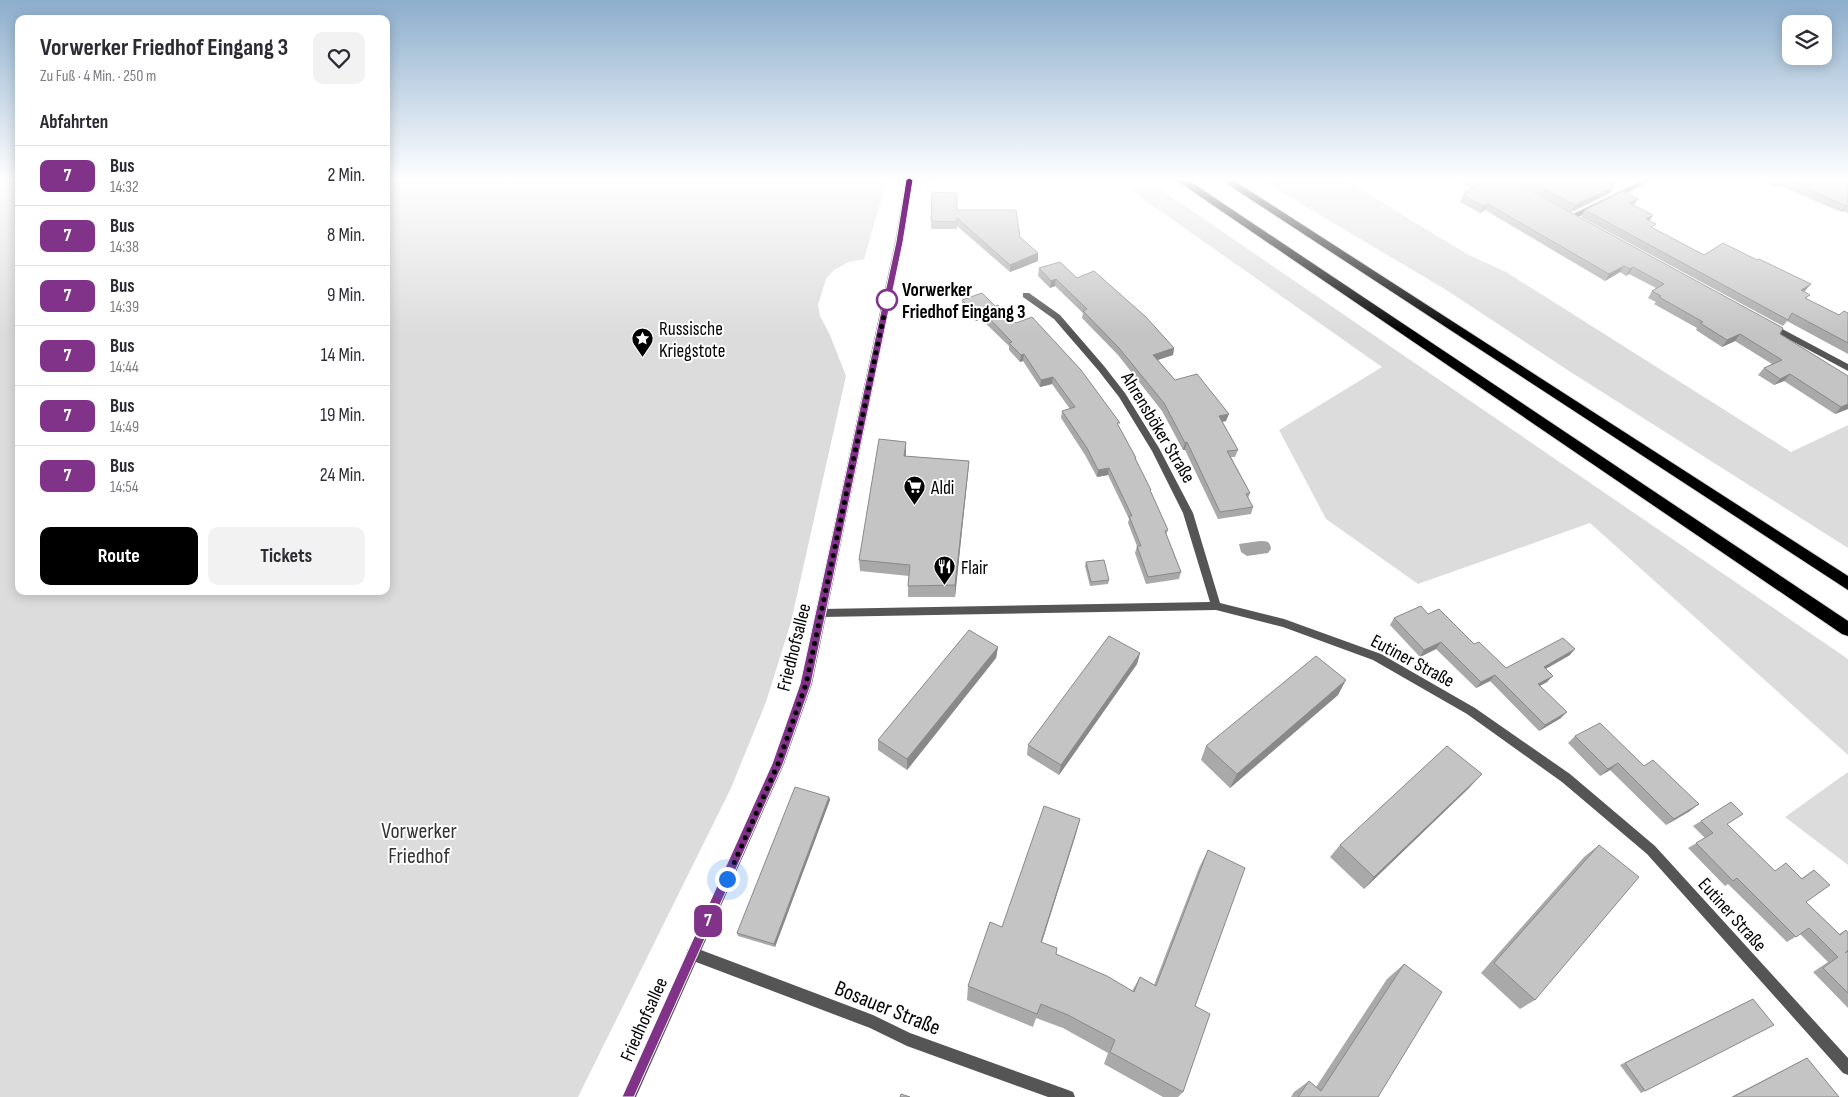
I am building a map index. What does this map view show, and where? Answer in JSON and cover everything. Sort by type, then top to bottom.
[{"type":"highway","points":[[1257,231],[1848,629]]},
{"type":"highway","points":[[1305,231],[1848,584]]},
{"type":"street","name":"Friedhofsallee","points":[[629,1097],[778,764],[806,684],[822,614],[858,430],[902,231]]},
{"type":"street","name":"Ahrensböker Straße","points":[[1026,295],[1057,317],[1101,368],[1122,395],[1156,450],[1188,513],[1216,606]]},
{"type":"street","points":[[1761,321],[1848,368]]},
{"type":"street","name":"Eutiner Straße","points":[[822,614],[1216,606],[1284,623],[1377,657],[1472,711],[1566,778],[1652,850],[1848,1068]]},
{"type":"street","name":"Bosauer Straße","points":[[693,954],[872,1022],[907,1039],[1068,1097]]},
{"type":"green space","name":"Vorwerker Friedhof","points":[[0,231],[15,231],[15,595],[390,595],[390,231],[872,231],[864,259],[849,262],[834,270],[826,279],[818,305],[820,316],[830,335],[846,376],[791,622],[766,702],[731,788],[578,1097],[0,1097]]},
{"type":"green space","points":[[1189,231],[1222,231],[1848,659],[1848,755],[1590,523],[1418,584],[1326,519],[1279,430],[1382,367]]},
{"type":"green space","points":[[1347,231],[1429,231],[1467,254],[1506,272],[1791,452],[1848,425],[1848,548],[1569,371],[1448,291]]},
{"type":"green space","points":[[1848,772],[1848,865],[1785,817]]},
{"type":"shaded area","points":[[1266,541],[1271,546],[1268,553],[1247,556],[1241,552],[1239,544]]},
{"type":"building","points":[[972,231],[1019,231],[1020,237],[1038,253],[1010,265]]},
{"type":"building","points":[[1535,231],[1605,231],[1783,328],[1780,334],[1848,376],[1848,404],[1841,407],[1790,374],[1780,379],[1764,368],[1782,360],[1740,334],[1727,340],[1700,323],[1703,322],[1659,297],[1661,296],[1652,291],[1664,284],[1633,267],[1630,269],[1624,266],[1609,274]]},
{"type":"building","points":[[1624,231],[1659,231],[1704,255],[1723,243],[1811,284],[1801,290],[1810,295],[1805,298],[1839,315],[1844,311],[1848,313],[1848,343],[1792,313],[1788,320]]},
{"type":"building","points":[[1060,262],[1077,278],[1094,271],[1146,317],[1174,348],[1153,355],[1175,380],[1197,374],[1229,414],[1219,416],[1238,450],[1227,451],[1250,493],[1246,494],[1253,507],[1220,512],[1187,442],[1185,443],[1164,403],[1119,348],[1083,311],[1087,309],[1056,279],[1051,281],[1039,268]]},
{"type":"building","points":[[982,293],[995,306],[986,310],[998,305],[1016,323],[1032,317],[1081,370],[1120,423],[1117,423],[1136,458],[1168,530],[1165,531],[1181,572],[1148,577],[1137,546],[1141,546],[1129,516],[1132,516],[1109,468],[1098,470],[1087,448],[1062,411],[1075,407],[1053,377],[1041,380],[1024,354],[1021,355],[1009,343],[1012,342],[982,311],[976,314],[962,300]]},
{"type":"building","points":[[879,439],[906,442],[904,456],[969,461],[955,585],[908,586],[910,565],[859,560]]},
{"type":"building","points":[[1104,560],[1109,580],[1091,582],[1086,562]]},
{"type":"building","points":[[1421,606],[1428,614],[1439,609],[1474,644],[1479,642],[1506,668],[1563,638],[1575,649],[1544,667],[1553,676],[1538,684],[1567,712],[1545,725],[1495,675],[1481,682],[1441,642],[1424,650],[1394,618]]},
{"type":"building","points":[[969,630],[998,647],[907,759],[878,740]]},
{"type":"building","points":[[1109,636],[1140,653],[1061,765],[1028,745]]},
{"type":"building","points":[[1316,656],[1346,680],[1237,774],[1206,746]]},
{"type":"building","points":[[1600,723],[1644,766],[1653,760],[1699,804],[1674,819],[1618,763],[1608,769],[1575,736]]},
{"type":"building","points":[[1447,746],[1482,774],[1374,877],[1340,845]]},
{"type":"building","points":[[795,787],[829,797],[774,944],[737,933]]},
{"type":"building","points":[[1731,802],[1743,814],[1727,824],[1775,871],[1786,863],[1802,879],[1814,870],[1830,885],[1806,902],[1840,935],[1846,930],[1848,933],[1848,950],[1845,953],[1848,951],[1848,993],[1823,968],[1838,957],[1809,928],[1796,937],[1737,878],[1733,881],[1696,843],[1713,833],[1701,821]]},
{"type":"building","points":[[1044,806],[1080,819],[1041,942],[1057,948],[1056,954],[1107,976],[1134,992],[1140,977],[1156,986],[1208,850],[1245,868],[1195,1006],[1210,1014],[1183,1092],[1110,1052],[1115,1040],[1068,1015],[1041,1004],[1037,1014],[968,986],[990,922],[1002,927]]},
{"type":"building","points":[[1599,845],[1639,877],[1535,1000],[1494,963]]},
{"type":"building","points":[[1404,964],[1442,992],[1378,1097],[1298,1097],[1309,1081],[1321,1091]]},
{"type":"building","points":[[1753,999],[1774,1025],[1645,1091],[1625,1063]]},
{"type":"building","points":[[1807,1058],[1839,1097],[1733,1097]]},
{"type":"bus line","name":"7","points":[[629,1097],[778,764],[806,684],[822,614],[858,430],[902,231]]},
{"type":"place","name":"Vorwerker Friedhof Eingang 3","points":[[887,300]]},
{"type":"place","name":"Russische Kriegstote","points":[[643,358]]},
{"type":"place","name":"Aldi","points":[[915,506]]},
{"type":"place","name":"Flair","points":[[945,586]]},
{"type":"route","points":[[727,879],[778,764],[806,684],[822,614],[858,430],[888,296],[887,300]]}]
